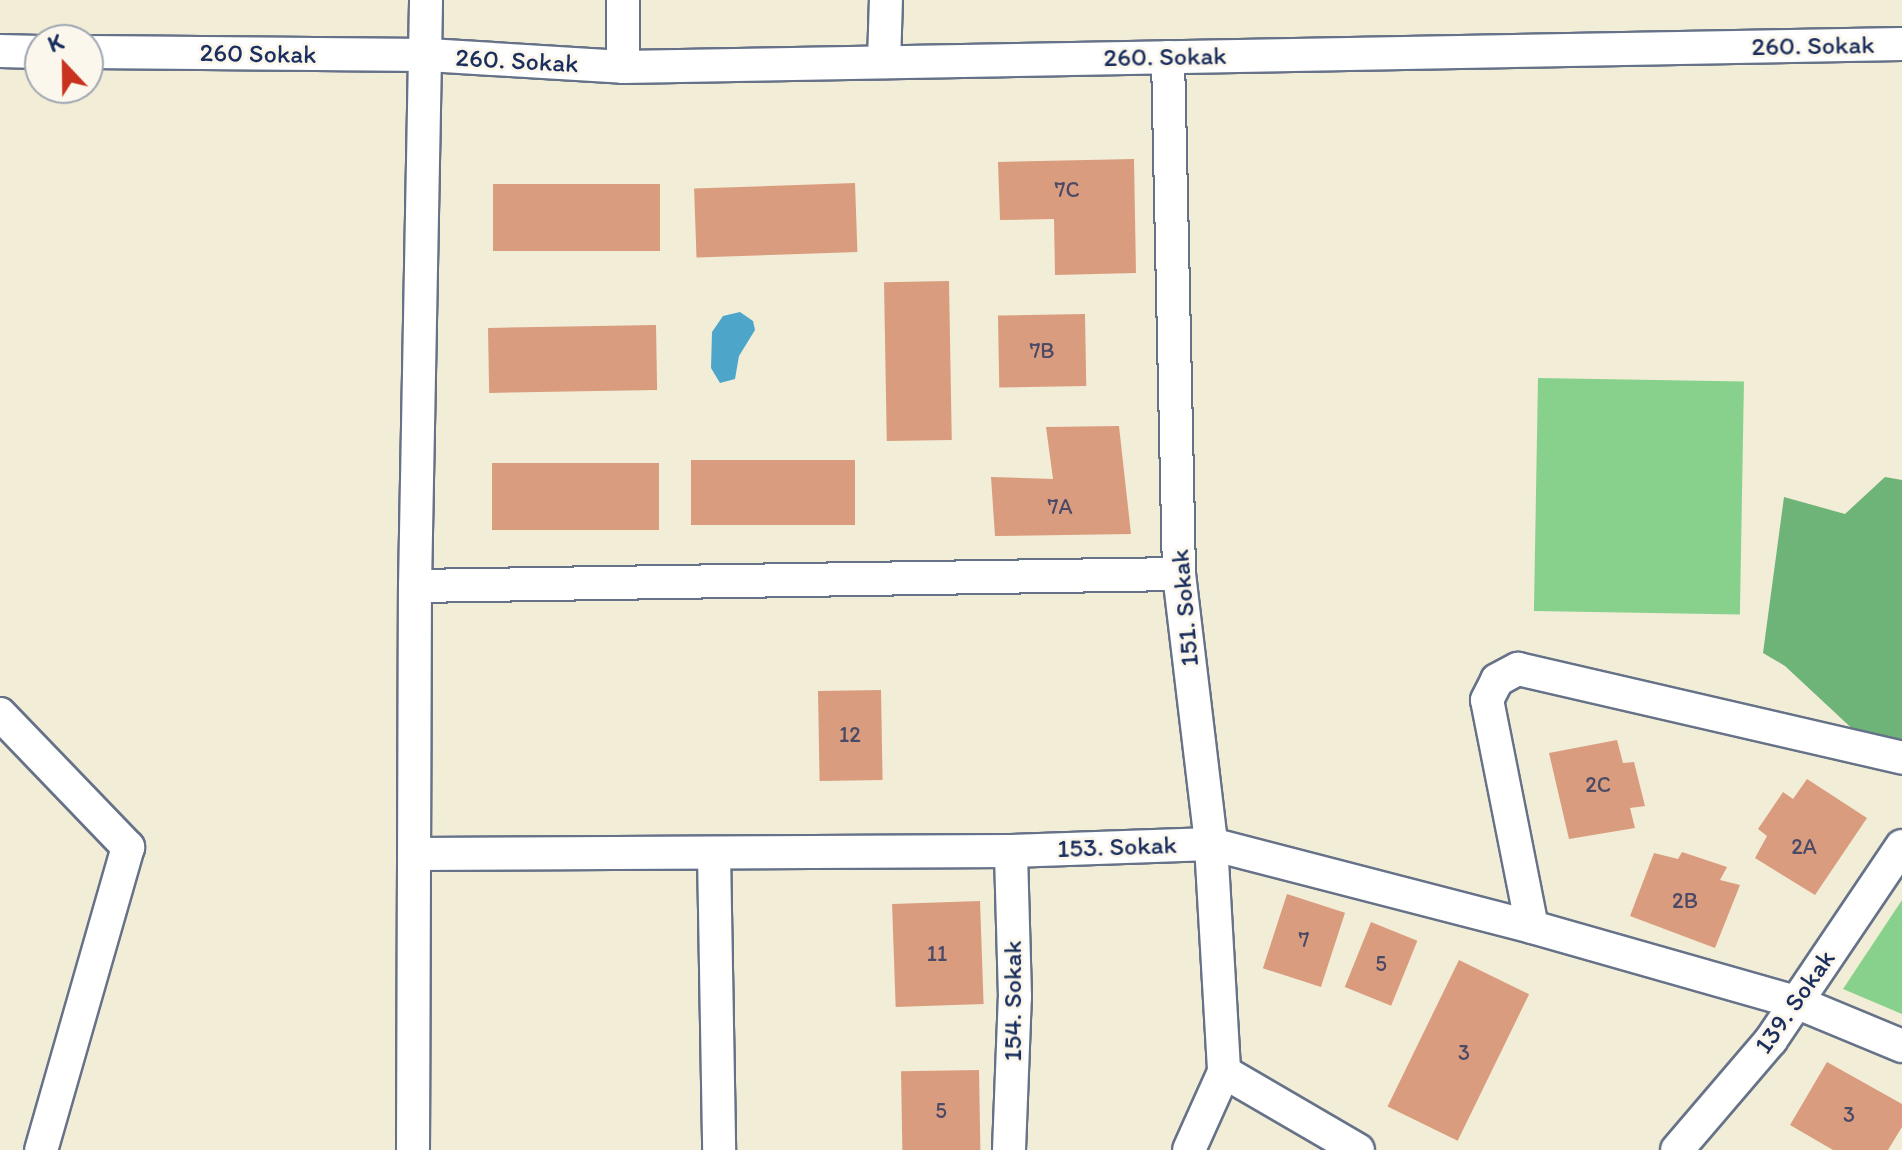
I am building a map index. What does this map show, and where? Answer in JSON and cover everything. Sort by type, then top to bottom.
[{"type":"street","points":[[413,1150],[415,586],[428,55],[426,0]]},
{"type":"street","points":[[623,0],[623,67]]},
{"type":"street","points":[[884,62],[886,0]]},
{"type":"street","name":"260. Sokak","points":[[428,55],[623,67],[1902,44]]},
{"type":"street","points":[[0,51],[24,52]]},
{"type":"street","name":"260 Sokak","points":[[104,52],[428,55]]},
{"type":"street","name":"151. Sokak","points":[[1168,57],[1179,574],[1211,844],[1224,1072],[1189,1150]]},
{"type":"street","points":[[415,586],[1179,574]]},
{"type":"street","points":[[1532,927],[1487,700],[1497,680],[1518,669],[1902,758]]},
{"type":"street","points":[[1,719],[128,847],[41,1150]]},
{"type":"street","name":"153. Sokak","points":[[416,854],[1011,851],[1211,844],[1532,927],[1796,1002],[1902,1046]]},
{"type":"street","name":"139. Sokak","points":[[1677,1150],[1771,1040],[1902,846]]},
{"type":"street","name":"154. Sokak","points":[[1009,1150],[1015,997],[1011,851]]},
{"type":"street","points":[[714,853],[719,1150]]},
{"type":"street","points":[[1224,1072],[1358,1150]]},
{"type":"green space","points":[[1538,378],[1744,382],[1740,615],[1534,611]]},
{"type":"green space","points":[[1885,477],[1902,480],[1902,747],[1859,735],[1785,666],[1763,653],[1784,497],[1845,514]]},
{"type":"green space","points":[[1902,900],[1902,1014],[1843,989]]},
{"type":"water","points":[[740,312],[753,321],[755,330],[739,356],[735,379],[720,383],[711,368],[712,332],[723,316]]},
{"type":"building","points":[[1134,159],[1136,273],[1055,275],[1054,219],[1000,220],[998,162]]},
{"type":"building","points":[[855,183],[857,252],[697,258],[694,189]]},
{"type":"building","points":[[493,184],[660,184],[660,251],[493,251]]},
{"type":"building","points":[[949,281],[952,440],[887,441],[884,282]]},
{"type":"building","points":[[1085,314],[1086,386],[999,388],[998,316]]},
{"type":"building","points":[[656,325],[657,390],[489,393],[488,328]]},
{"type":"building","points":[[1119,426],[1131,534],[995,536],[991,477],[1053,479],[1046,427]]},
{"type":"building","points":[[691,460],[855,460],[855,525],[691,525]]},
{"type":"building","points":[[492,463],[659,463],[659,530],[492,530]]},
{"type":"building","points":[[881,690],[883,780],[820,781],[818,691]]},
{"type":"building","points":[[1617,740],[1623,763],[1634,762],[1645,806],[1630,808],[1635,828],[1569,839],[1549,753]]},
{"type":"building","points":[[1807,779],[1867,818],[1815,895],[1755,858],[1767,836],[1758,829],[1783,792],[1793,799]]},
{"type":"building","points":[[1682,852],[1727,867],[1720,880],[1740,885],[1715,948],[1630,916],[1654,853],[1678,859]]},
{"type":"building","points":[[1287,894],[1345,913],[1321,987],[1263,968]]},
{"type":"building","points":[[980,901],[984,1004],[896,1007],[892,904]]},
{"type":"building","points":[[1371,922],[1417,941],[1391,1006],[1345,987]]},
{"type":"building","points":[[1459,960],[1529,994],[1458,1141],[1388,1107]]},
{"type":"building","points":[[1827,1062],[1902,1104],[1902,1127],[1888,1150],[1833,1150],[1790,1125]]},
{"type":"building","points":[[979,1070],[980,1150],[902,1150],[901,1071]]}]
